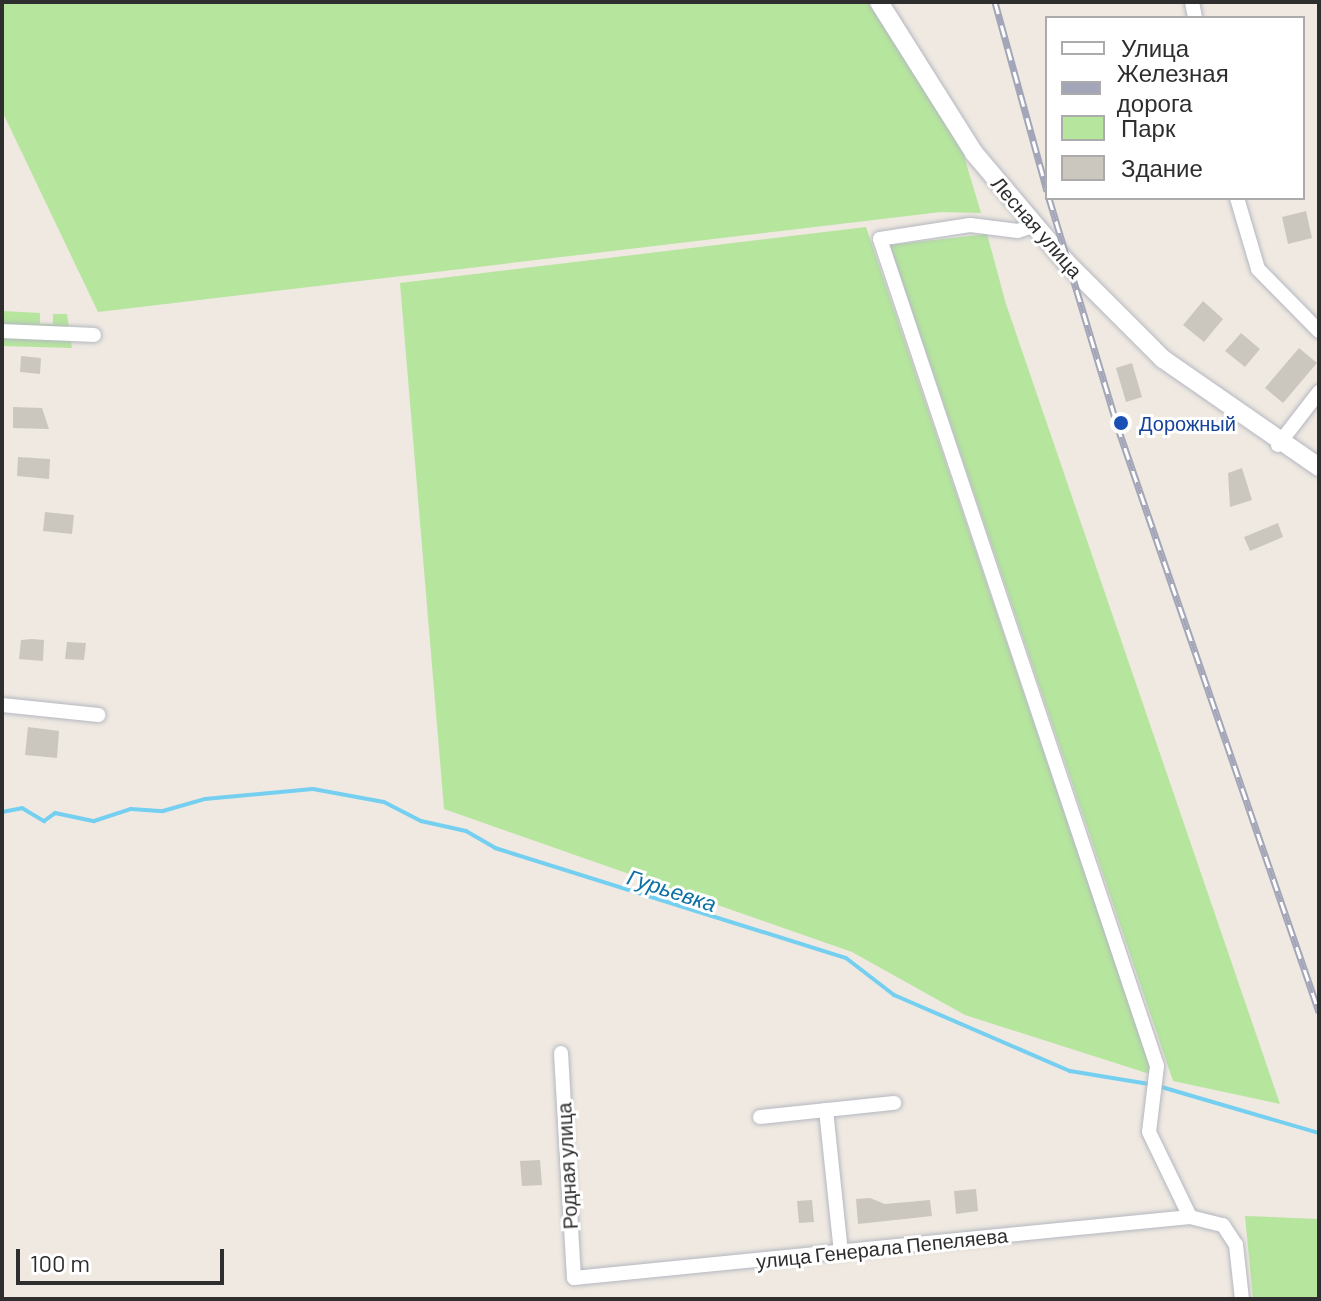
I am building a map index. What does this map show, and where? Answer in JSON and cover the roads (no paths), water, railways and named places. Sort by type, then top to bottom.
[{"type":"street","name":"Лесная улица","points":[[879,2],[974,153],[1033,226],[1163,359],[1278,445],[1319,467]]},
{"type":"street","points":[[1238,200],[1258,269],[1319,331]]},
{"type":"street","points":[[1033,226],[1018,231],[970,225],[880,239],[1157,1066],[1149,1132],[1190,1217],[1223,1225],[1236,1245],[1242,1299]]},
{"type":"street","points":[[2,331],[94,335]]},
{"type":"street","points":[[1278,445],[1319,392]]},
{"type":"street","points":[[2,705],[98,715]]},
{"type":"street","name":"Родная улица","points":[[561,1053],[574,1278]]},
{"type":"street","points":[[760,1117],[894,1103]]},
{"type":"street","points":[[826,1110],[841,1252]]},
{"type":"street","name":"улица Генерала Пепеляева","points":[[574,1278],[1190,1217]]},
{"type":"waterway","name":"Гурьевка","points":[[2,812],[22,808],[44,821],[55,813],[94,821],[131,809],[163,811],[205,799],[313,789],[384,802],[421,821],[466,831],[495,848],[846,958],[894,995],[1070,1071],[1149,1084]]},
{"type":"waterway","name":"Гурьевка","points":[[1158,1086],[1319,1133]]},
{"type":"railway","points":[[995,2],[1045,184]]},
{"type":"railway","points":[[1050,200],[1117,425],[1319,1012]]},
{"type":"place","name":"Дорожный","points":[[1121,423]]}]
